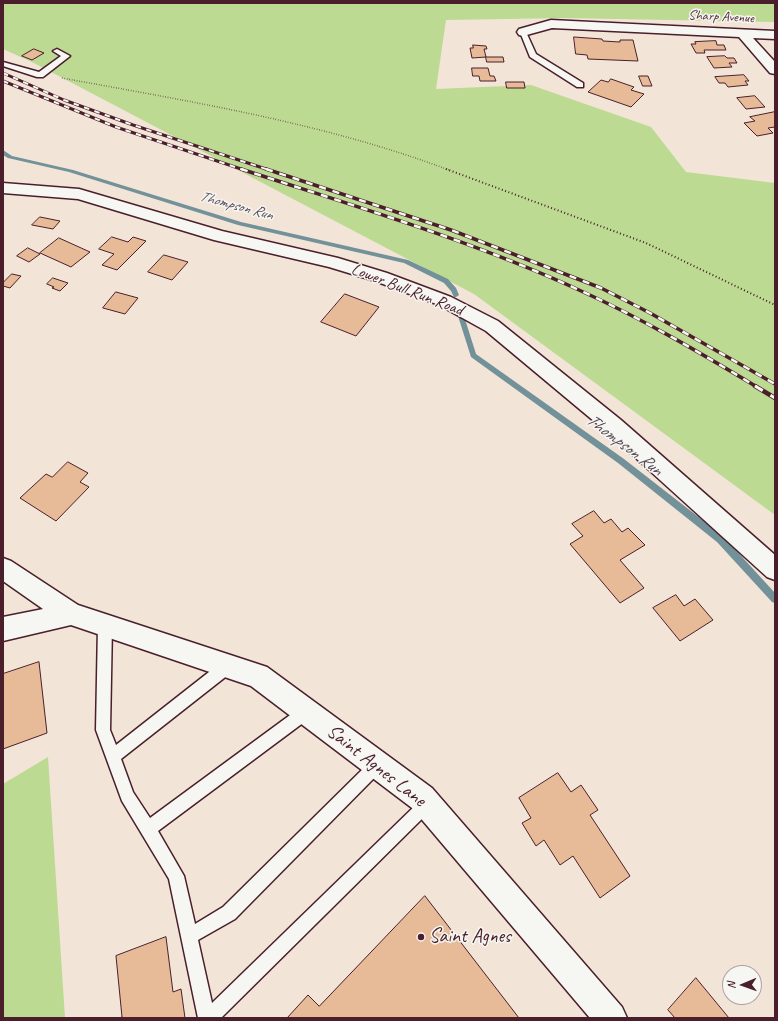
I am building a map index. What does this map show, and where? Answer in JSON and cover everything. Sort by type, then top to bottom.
[{"type":"street","name":"Sharp Avenue","points":[[522,32],[551,24],[775,35]]},
{"type":"street","points":[[742,33],[775,70]]},
{"type":"street","name":"Lower Bull Run Road","points":[[3,188],[79,194],[220,236],[332,262],[382,277],[445,301],[492,326],[614,426],[775,570]]},
{"type":"street","name":"Saint Agnes Lane","points":[[3,568],[71,614],[258,676],[422,798],[611,1018]]},
{"type":"street","points":[[3,629],[71,614]]},
{"type":"lane","points":[[522,32],[533,55],[580,85]]},
{"type":"lane","points":[[3,64],[40,75],[66,56],[56,52]]},
{"type":"lane","points":[[105,625],[103,730],[127,796],[176,876],[208,1018]]},
{"type":"lane","points":[[113,756],[228,666]]},
{"type":"lane","points":[[148,829],[306,712]]},
{"type":"lane","points":[[189,936],[229,913],[377,765]]},
{"type":"lane","points":[[208,1018],[427,804]]},
{"type":"path","points":[[40,75],[233,109],[291,122],[417,158],[646,243],[775,305]]},
{"type":"green space","points":[[3,3],[775,3],[775,22],[565,18],[446,20],[436,89],[531,85],[651,127],[686,172],[775,183],[775,515],[474,294],[34,63],[3,49]]},
{"type":"green space","points":[[48,757],[65,1018],[3,1018],[3,784]]},
{"type":"building","points":[[574,37],[620,42],[620,40],[633,40],[638,61],[588,59],[587,55],[576,54]]},
{"type":"building","points":[[716,41],[717,45],[724,45],[726,50],[704,50],[705,53],[696,53],[691,44],[696,44],[695,42]]},
{"type":"building","points":[[473,45],[486,46],[487,49],[484,49],[486,57],[472,58],[470,48],[473,48]]},
{"type":"building","points":[[34,49],[44,53],[32,60],[22,56]]},
{"type":"building","points":[[725,56],[727,58],[734,58],[737,63],[729,63],[732,67],[714,68],[707,57]]},
{"type":"building","points":[[486,57],[503,57],[504,62],[487,62]]},
{"type":"building","points":[[472,68],[488,68],[490,76],[494,76],[496,81],[480,81],[479,76],[473,76]]},
{"type":"building","points":[[744,75],[749,81],[745,81],[748,85],[728,87],[725,83],[719,83],[715,77]]},
{"type":"building","points":[[639,76],[648,76],[652,86],[643,86]]},
{"type":"building","points":[[611,79],[634,87],[631,90],[644,94],[631,107],[588,92],[601,80],[608,82]]},
{"type":"building","points":[[506,82],[524,82],[525,88],[507,88]]},
{"type":"building","points":[[755,96],[765,107],[746,109],[737,98]]},
{"type":"building","points":[[775,112],[775,127],[768,128],[773,133],[757,136],[744,123],[755,121],[750,117]]},
{"type":"building","points":[[40,217],[60,221],[53,229],[32,225]]},
{"type":"building","points":[[112,237],[128,242],[133,237],[146,241],[117,270],[102,265],[114,254],[99,249]]},
{"type":"building","points":[[59,238],[90,252],[71,267],[40,253]]},
{"type":"building","points":[[28,248],[40,254],[29,262],[17,256]]},
{"type":"building","points":[[164,255],[188,262],[172,280],[148,272]]},
{"type":"building","points":[[12,274],[21,276],[10,288],[3,286],[3,283]]},
{"type":"building","points":[[53,278],[68,283],[60,291],[47,284]]},
{"type":"building","points":[[116,292],[138,298],[125,314],[103,308]]},
{"type":"building","points":[[345,294],[379,307],[356,336],[321,322]]},
{"type":"building","points":[[68,462],[88,473],[80,482],[89,487],[56,521],[20,498],[46,474],[52,477]]},
{"type":"building","points":[[594,511],[604,523],[611,519],[622,532],[628,528],[645,545],[620,560],[644,588],[620,603],[570,544],[583,536],[572,524]]},
{"type":"building","points":[[676,595],[684,606],[695,599],[713,620],[680,641],[653,608]]},
{"type":"building","points":[[39,662],[47,733],[3,749],[3,674]]},
{"type":"building","points":[[558,773],[571,792],[581,785],[598,810],[590,815],[630,876],[600,898],[573,856],[560,865],[544,840],[536,846],[522,823],[531,818],[519,798]]},
{"type":"building","name":"Saint Agnes","points":[[425,896],[519,1018],[287,1018],[308,995],[319,1006]]},
{"type":"building","points":[[166,937],[173,992],[181,989],[185,1018],[119,1018],[122,1017],[116,956]]},
{"type":"building","points":[[696,978],[729,1018],[675,1018],[668,1010]]},
{"type":"waterway","name":"Thompson Run","points":[[3,152],[10,157],[71,171],[240,224],[406,261],[446,281],[454,290],[456,295]]},
{"type":"waterway","name":"Thompson Run","points":[[461,316],[473,355],[621,461],[720,539],[775,599]]},
{"type":"railway","points":[[3,73],[64,100],[133,125],[269,170]]},
{"type":"railway","points":[[3,81],[116,127],[242,169]]},
{"type":"railway","points":[[242,169],[454,239],[538,272],[579,290],[647,324],[692,348],[757,387]]},
{"type":"railway","points":[[266,169],[451,230],[601,288],[650,313],[775,384]]},
{"type":"railway","points":[[755,386],[775,398]]},
{"type":"place","name":"Saint Agnes","points":[[421,937]]}]
